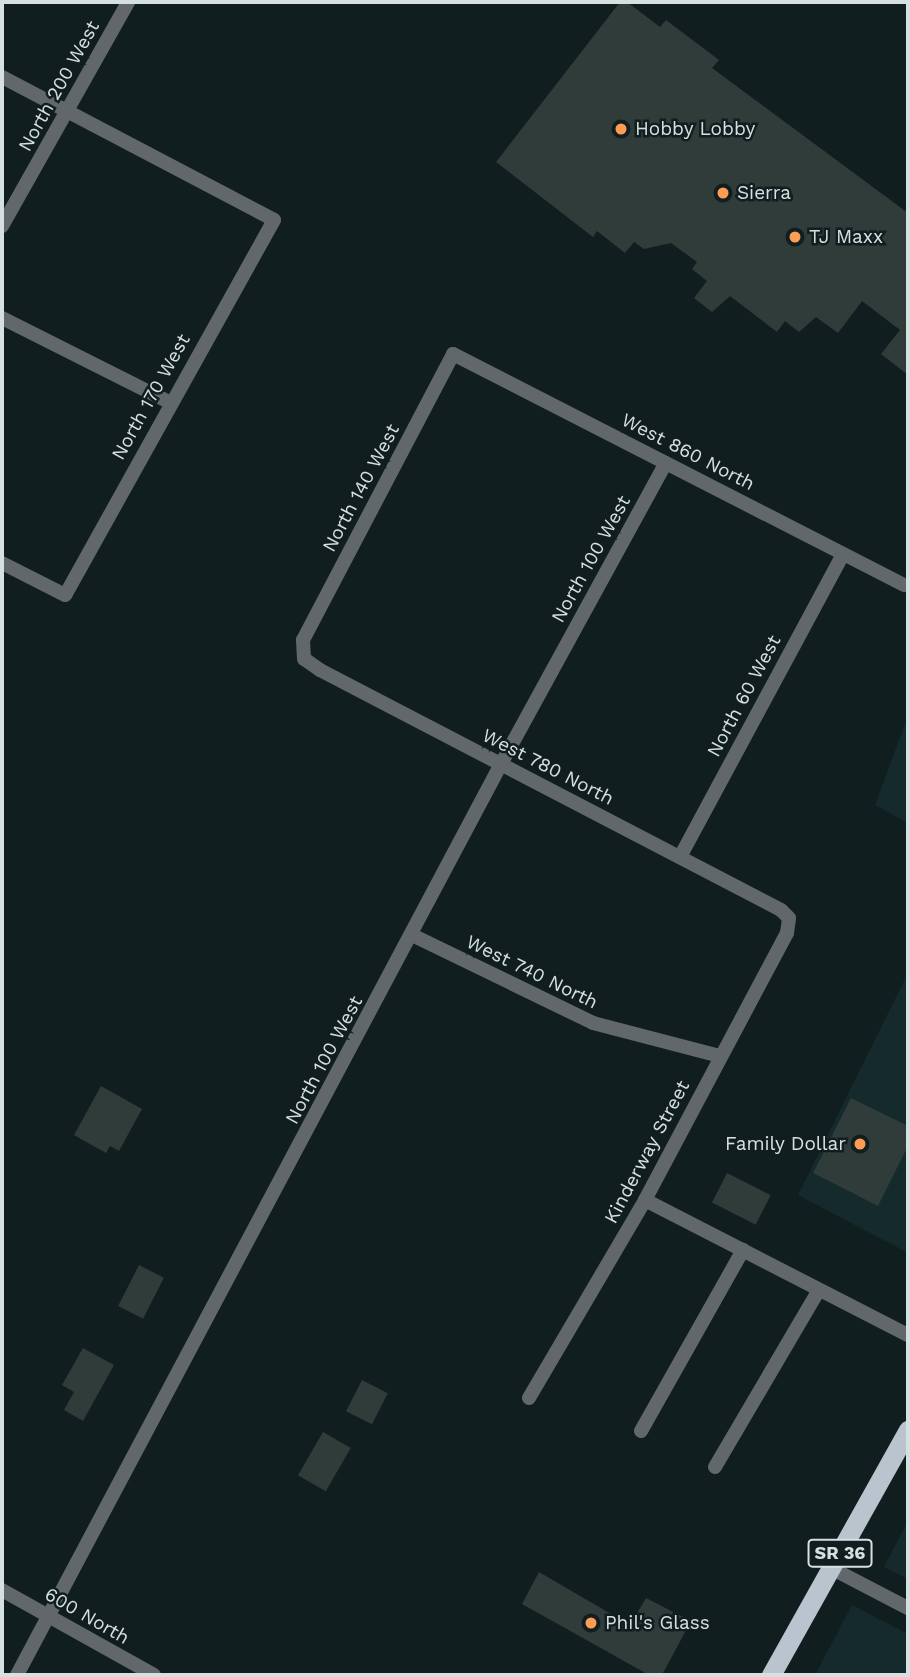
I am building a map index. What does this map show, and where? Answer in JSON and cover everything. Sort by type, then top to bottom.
[{"type":"highway","name":"SR 36","points":[[772,1675],[908,1430]]},
{"type":"street","name":"North 200 West","points":[[2,226],[128,2]]},
{"type":"street","points":[[2,78],[67,110]]},
{"type":"street","name":"North 170 West","points":[[2,563],[65,595],[169,402],[274,220],[67,110]]},
{"type":"street","points":[[2,318],[169,402]]},
{"type":"street","name":"West 860 North","points":[[453,354],[904,585]]},
{"type":"street","name":"North 140 West","points":[[303,640],[453,354]]},
{"type":"street","name":"North 100 West","points":[[17,1675],[50,1618],[501,764],[666,463]]},
{"type":"street","name":"North 60 West","points":[[680,857],[843,554]]},
{"type":"street","name":"West 780 North","points":[[303,640],[304,659],[320,670],[781,910],[789,918]]},
{"type":"street","name":"Kinderway Street","points":[[529,1398],[645,1200],[787,933],[789,918]]},
{"type":"street","name":"West 740 North","points":[[412,935],[593,1023],[720,1056]]},
{"type":"street","points":[[645,1200],[908,1335]]},
{"type":"street","points":[[641,1431],[743,1250]]},
{"type":"street","points":[[715,1467],[819,1290]]},
{"type":"street","points":[[831,1568],[908,1608]]},
{"type":"street","name":"600 North","points":[[2,1590],[154,1675]]},
{"type":"shaded area","points":[[908,716],[908,823],[875,805]]},
{"type":"shaded area","points":[[908,973],[908,1253],[798,1195]]},
{"type":"shaded area","points":[[908,1521],[908,1579],[884,1567]]},
{"type":"shaded area","points":[[852,1605],[908,1634],[908,1675],[815,1675]]},
{"type":"building","points":[[620,2],[627,2],[660,27],[666,20],[719,60],[712,68],[908,213],[908,375],[881,354],[900,330],[862,301],[838,333],[816,317],[799,332],[785,321],[777,332],[730,296],[712,312],[694,298],[707,281],[692,269],[697,262],[671,243],[644,249],[634,242],[625,253],[597,231],[593,237],[496,162]]},
{"type":"building","points":[[101,1086],[142,1109],[119,1151],[110,1146],[106,1153],[74,1135]]},
{"type":"building","points":[[851,1098],[908,1126],[908,1146],[878,1206],[813,1173]]},
{"type":"building","points":[[727,1173],[771,1195],[756,1225],[712,1202]]},
{"type":"building","points":[[139,1265],[164,1278],[143,1319],[118,1306]]},
{"type":"building","points":[[83,1348],[114,1365],[83,1421],[64,1410],[74,1392],[62,1385]]},
{"type":"building","points":[[362,1380],[388,1393],[372,1424],[346,1411]]},
{"type":"building","points":[[323,1432],[351,1448],[326,1491],[298,1475]]},
{"type":"building","name":"Phil's Glass","points":[[539,1572],[630,1625],[646,1598],[691,1621],[662,1675],[649,1675],[522,1604]]},
{"type":"place","name":"Hobby Lobby","points":[[621,129]]},
{"type":"place","name":"Sierra","points":[[723,193]]},
{"type":"place","name":"TJ Maxx","points":[[795,237]]},
{"type":"place","name":"Family Dollar","points":[[860,1144]]},
{"type":"place","name":"Phil's Glass","points":[[591,1623]]}]
